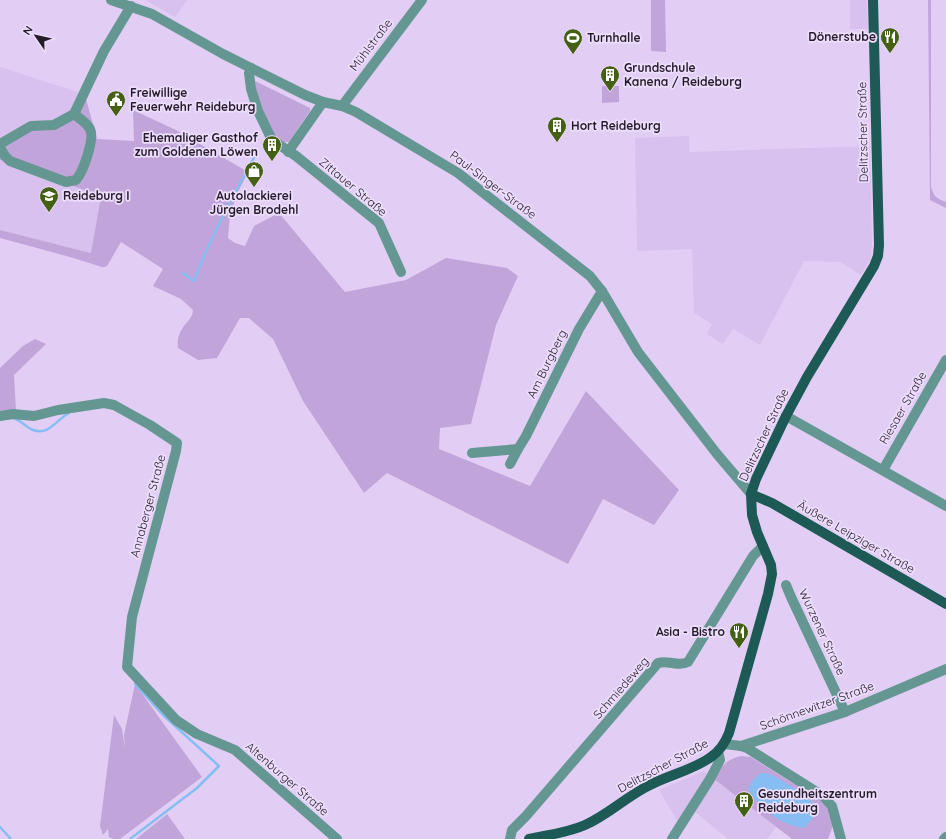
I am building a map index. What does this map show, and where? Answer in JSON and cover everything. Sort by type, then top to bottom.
[{"type":"main road","name":"Delitzscher Straße","points":[[529,839],[569,831],[586,825],[649,785],[698,765],[722,747],[729,734],[770,583],[771,565],[754,523],[752,494],[756,479],[786,416],[807,377],[874,266],[878,256],[879,245],[873,0]]},
{"type":"main road","name":"Äußere Leipziger Straße","points":[[752,494],[772,503],[946,604]]},
{"type":"street","name":"Mühlstraße","points":[[342,106],[422,0]]},
{"type":"street","name":"Paul-Singer-Straße","points":[[74,114],[104,51],[121,2],[152,14],[223,54],[305,95],[324,102],[342,106],[356,112],[458,173],[590,276],[602,291],[638,352],[717,454],[752,494]]},
{"type":"street","name":"Zittauer Straße","points":[[251,68],[248,73],[251,89],[266,129],[272,140],[296,156],[379,222],[401,272]]},
{"type":"street","points":[[288,152],[324,102]]},
{"type":"street","points":[[0,144],[31,126],[54,125],[74,114],[89,127],[92,137],[82,171],[76,180],[66,182],[10,161],[0,148]]},
{"type":"street","name":"Am Burgberg","points":[[510,464],[526,436],[579,329],[602,291]]},
{"type":"street","name":"Riesaer Straße","points":[[883,470],[946,360]]},
{"type":"street","name":"Annaberger Straße","points":[[0,416],[13,414],[34,416],[58,410],[104,403],[114,406],[150,425],[177,443],[132,617],[127,667]]},
{"type":"street","points":[[786,416],[946,506]]},
{"type":"street","points":[[472,453],[518,449]]},
{"type":"street","name":"Schmiedeweg","points":[[510,839],[512,830],[526,816],[658,663],[664,662],[683,664],[688,662],[753,556],[763,546]]},
{"type":"street","name":"Wurzener Straße","points":[[786,585],[845,712]]},
{"type":"street","name":"Altenburger Straße","points":[[127,667],[176,720],[197,734],[235,750],[337,839]]},
{"type":"street","name":"Schönnewitzer Straße","points":[[741,746],[845,712],[946,669]]},
{"type":"street","points":[[672,839],[720,760],[722,747],[741,746],[747,748],[823,796],[832,806],[837,836]]},
{"type":"shaded area","points":[[145,0],[187,0],[175,17]]},
{"type":"shaded area","points":[[651,0],[665,0],[666,52],[651,51]]},
{"type":"shaded area","points":[[850,0],[867,0],[868,29],[850,29]]},
{"type":"shaded area","points":[[928,0],[931,0],[931,186],[936,197],[946,202],[946,208],[930,200]]},
{"type":"shaded area","points":[[0,67],[81,93],[69,123],[5,140],[0,138]]},
{"type":"shaded area","points":[[251,79],[310,108],[310,111],[289,142],[284,142],[272,136]]},
{"type":"shaded area","points":[[602,86],[619,86],[619,102],[602,103]]},
{"type":"shaded area","points":[[85,95],[97,139],[134,141],[133,110],[176,130],[248,172],[238,192],[230,215],[228,238],[235,243],[245,246],[254,226],[279,213],[345,292],[406,280],[446,258],[507,268],[518,276],[496,325],[471,424],[440,428],[439,449],[530,486],[586,391],[679,490],[654,525],[603,499],[568,564],[387,473],[364,493],[303,401],[273,339],[249,318],[240,318],[217,358],[198,360],[178,348],[178,338],[191,318],[193,310],[181,299],[153,286],[163,269],[121,242],[107,266],[102,267],[0,238],[0,230],[91,253],[101,196],[0,160],[0,144],[31,126],[54,125],[72,121]]},
{"type":"shaded area","points":[[689,136],[689,151],[691,152],[870,146],[871,258],[861,275],[840,262],[804,261],[760,345],[733,329],[723,344],[707,334],[712,324],[694,313],[692,249],[637,251],[635,138]]},
{"type":"shaded area","name":"Reideburg I","points":[[0,160],[101,196],[91,253],[0,230]]},
{"type":"shaded area","points":[[35,339],[46,344],[14,375],[16,410],[0,413],[0,368],[23,346]]},
{"type":"shaded area","points":[[135,684],[202,777],[120,839],[113,839],[109,837],[108,829],[103,835],[100,826],[114,715],[122,729],[125,748],[124,735]]},
{"type":"shaded area","points":[[741,756],[751,757],[789,781],[817,794],[827,805],[834,823],[828,839],[792,839],[714,779],[724,764],[731,759]]},
{"type":"shaded area","points":[[704,771],[776,827],[767,839],[728,839],[693,810],[678,822],[659,790]]},
{"type":"shaded area","points":[[167,814],[185,839],[136,839]]},
{"type":"water","points":[[761,773],[772,775],[779,779],[803,794],[812,803],[814,814],[804,828],[796,827],[780,820],[758,803],[748,789],[753,780]]},
{"type":"waterway","points":[[183,273],[194,281],[215,231],[257,152]]},
{"type":"waterway","points":[[14,418],[30,429],[44,431],[69,413]]},
{"type":"waterway","points":[[130,839],[197,788],[219,766],[163,715],[135,684]]},
{"type":"waterway","points":[[0,827],[11,839]]},
{"type":"place","name":"Dönerstube","points":[[890,54]]},
{"type":"place","name":"Turnhalle","points":[[573,55]]},
{"type":"place","name":"Grundschule Kanena / Reideburg","points":[[610,92]]},
{"type":"place","name":"Freiwillige Feuerwehr Reideburg","points":[[116,117]]},
{"type":"place","name":"Hort Reideburg","points":[[557,143]]},
{"type":"place","name":"Ehemaliger Gasthof zum Goldenen Löwen","points":[[272,162]]},
{"type":"place","name":"Autolackierei Jürgen Brodehl","points":[[254,188]]},
{"type":"place","name":"Reideburg I","points":[[49,213]]},
{"type":"place","name":"Asia - Bistro","points":[[739,649]]},
{"type":"place","name":"Gesundheitszentrum Reideburg","points":[[744,818]]}]
